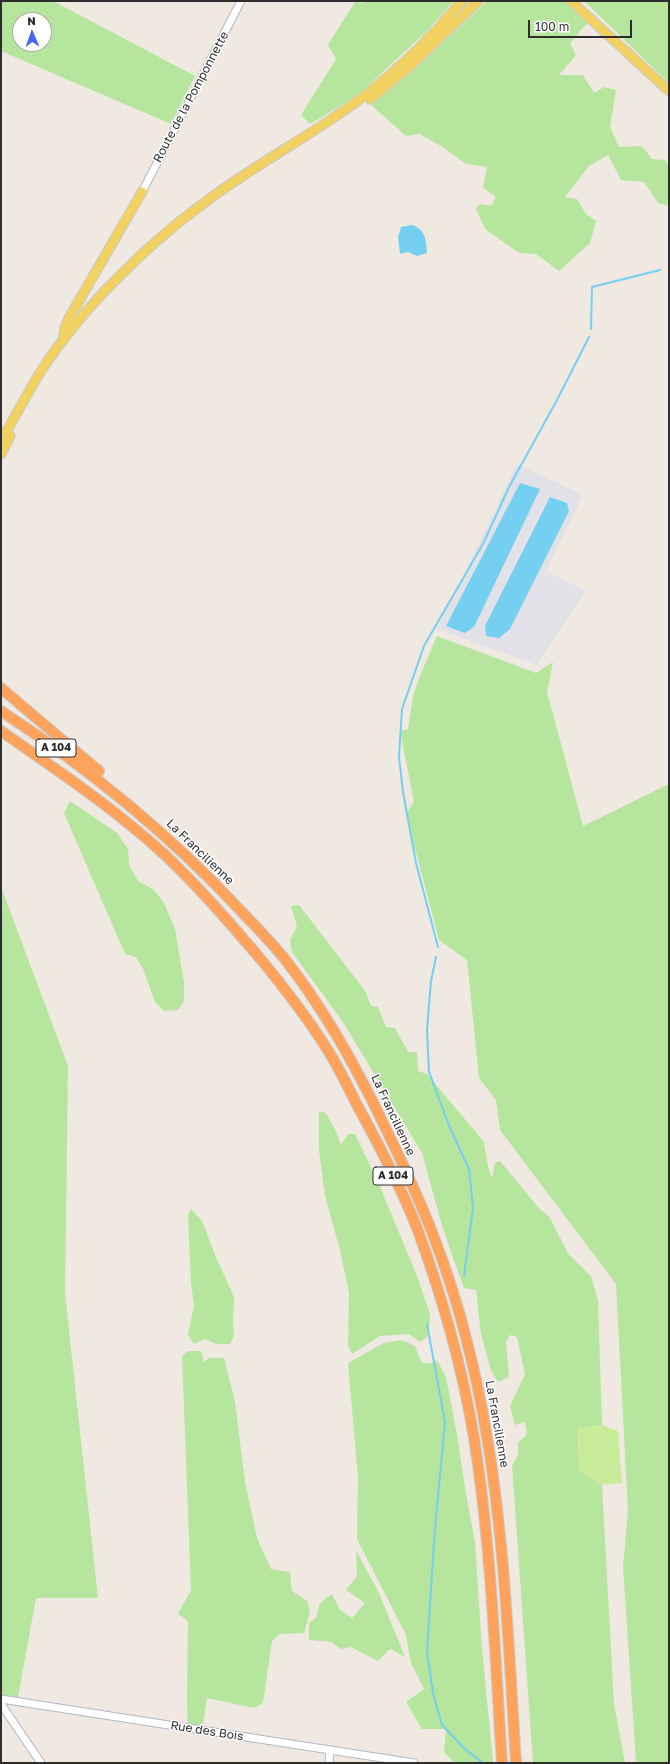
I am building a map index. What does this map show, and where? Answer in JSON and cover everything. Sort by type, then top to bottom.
[{"type":"highway","points":[[1,688],[103,775],[108,788]]},
{"type":"highway","name":"La Francilienne","points":[[1,711],[60,751],[108,788],[182,851],[219,887],[283,957],[325,1014],[361,1077],[399,1155],[433,1234],[448,1277],[470,1354],[487,1435],[498,1515],[503,1562],[516,1763]]},
{"type":"highway","name":"A 104","points":[[1,731],[117,813],[164,854],[199,888],[243,938],[285,990],[323,1043],[387,1162],[416,1227],[445,1313],[457,1357],[472,1430],[485,1516],[502,1763]]},
{"type":"main road","points":[[1,442],[42,371],[91,306],[113,284],[167,233],[208,200],[330,120],[367,93],[403,62],[462,1]]},
{"type":"main road","points":[[330,120],[369,99],[404,72],[478,1]]},
{"type":"main road","points":[[571,1],[669,91]]},
{"type":"main road","points":[[64,340],[65,327],[69,318],[142,192]]},
{"type":"main road","points":[[1,454],[46,376],[113,284]]},
{"type":"street","name":"Route de la Pomponnette","points":[[142,192],[241,1]]},
{"type":"street","name":"Rue des Bois","points":[[1,1699],[414,1763]]},
{"type":"street","points":[[1,1704],[40,1763]]},
{"type":"street","points":[[329,1763],[330,1750]]},
{"type":"shaded area","points":[[517,464],[583,495],[546,571],[586,591],[537,665],[437,629]]},
{"type":"green space","points":[[1,1],[53,1],[195,76],[171,124],[1,51]]},
{"type":"green space","points":[[364,1],[454,1],[427,31],[357,96],[310,124],[301,115],[336,59],[328,45],[355,2],[363,3]]},
{"type":"green space","points":[[487,1],[566,1],[589,21],[570,43],[576,55],[559,75],[583,75],[594,93],[604,87],[616,90],[610,127],[619,147],[642,146],[652,159],[665,160],[669,166],[669,206],[658,203],[644,182],[621,180],[608,155],[589,166],[565,197],[577,199],[586,214],[596,221],[590,243],[559,271],[536,254],[519,253],[485,229],[476,209],[480,204],[491,206],[496,197],[483,188],[487,167],[466,164],[441,146],[419,134],[406,136],[370,104],[416,68]]},
{"type":"green space","points":[[584,1],[669,1],[669,83]]},
{"type":"green space","points":[[437,636],[536,673],[553,662],[547,692],[583,826],[669,784],[669,1763],[636,1763],[623,1566],[628,1511],[616,1284],[500,1130],[496,1100],[479,1078],[467,960],[439,940],[406,814],[414,802],[400,731],[408,729],[413,696]]},
{"type":"green space","points":[[70,801],[117,833],[128,849],[129,865],[138,881],[154,890],[164,903],[175,929],[184,982],[184,1001],[178,1010],[164,1011],[155,1002],[143,969],[136,957],[125,954],[64,813]]},
{"type":"green space","points":[[1,887],[68,1066],[65,1293],[98,1598],[36,1598],[18,1697],[1,1695]]},
{"type":"green space","points":[[299,905],[366,992],[371,1006],[378,1007],[386,1027],[395,1028],[408,1052],[417,1052],[418,1071],[427,1074],[484,1142],[488,1167],[492,1178],[495,1163],[500,1161],[538,1207],[550,1218],[569,1255],[591,1276],[598,1300],[602,1425],[578,1429],[579,1470],[602,1485],[614,1704],[625,1763],[533,1763],[512,1466],[518,1455],[518,1443],[527,1434],[525,1422],[515,1425],[510,1406],[525,1374],[517,1337],[510,1335],[506,1342],[509,1377],[498,1382],[491,1370],[481,1334],[476,1290],[464,1288],[443,1229],[422,1153],[343,1022],[292,952],[290,940],[297,926],[291,906]]},
{"type":"green space","points":[[319,1111],[326,1113],[341,1145],[348,1134],[355,1134],[378,1182],[417,1276],[430,1314],[429,1335],[420,1342],[409,1334],[380,1336],[352,1354],[348,1346],[349,1293],[340,1250],[325,1196],[319,1150]]},
{"type":"green space","points":[[191,1209],[202,1221],[234,1297],[234,1336],[230,1344],[216,1344],[205,1339],[194,1344],[188,1335],[194,1305],[191,1283],[188,1215]]},
{"type":"green space","points":[[402,1340],[415,1346],[421,1362],[430,1364],[437,1360],[446,1377],[475,1542],[482,1649],[493,1762],[454,1763],[444,1752],[446,1729],[422,1729],[406,1702],[424,1689],[411,1663],[406,1635],[357,1539],[358,1478],[348,1363],[384,1343]]},
{"type":"green space","points":[[188,1351],[201,1351],[204,1362],[209,1358],[224,1358],[235,1402],[245,1482],[257,1538],[271,1569],[290,1572],[292,1591],[307,1601],[310,1611],[304,1633],[280,1634],[272,1641],[263,1703],[254,1708],[207,1698],[202,1730],[188,1728],[188,1621],[178,1614],[191,1590],[182,1356]]},
{"type":"green space","points":[[602,1425],[618,1431],[622,1483],[602,1485],[579,1470],[578,1429]]},
{"type":"green space","points":[[356,1550],[379,1593],[405,1657],[390,1649],[378,1661],[351,1647],[341,1649],[331,1642],[309,1640],[309,1623],[316,1618],[320,1603],[332,1594],[340,1610],[352,1618],[365,1603],[346,1590],[357,1576]]},
{"type":"water","points":[[412,225],[417,227],[423,233],[426,240],[427,253],[417,256],[408,252],[400,254],[398,237],[401,227]]},
{"type":"water","points":[[520,483],[540,489],[474,627],[465,633],[446,626]]},
{"type":"water","points":[[550,497],[567,503],[569,511],[510,629],[499,638],[486,636],[485,626]]},
{"type":"waterway","points":[[591,329],[592,287],[660,270]]},
{"type":"waterway","points":[[438,947],[416,863],[403,792],[399,757],[402,709],[424,646],[484,542],[509,487],[557,400],[589,337]]},
{"type":"waterway","points":[[436,957],[431,981],[427,1030],[429,1072],[450,1128],[469,1169],[473,1208],[464,1276]]},
{"type":"waterway","points":[[427,1324],[445,1422],[435,1528],[427,1652],[433,1693],[442,1725],[466,1750],[483,1763]]}]
